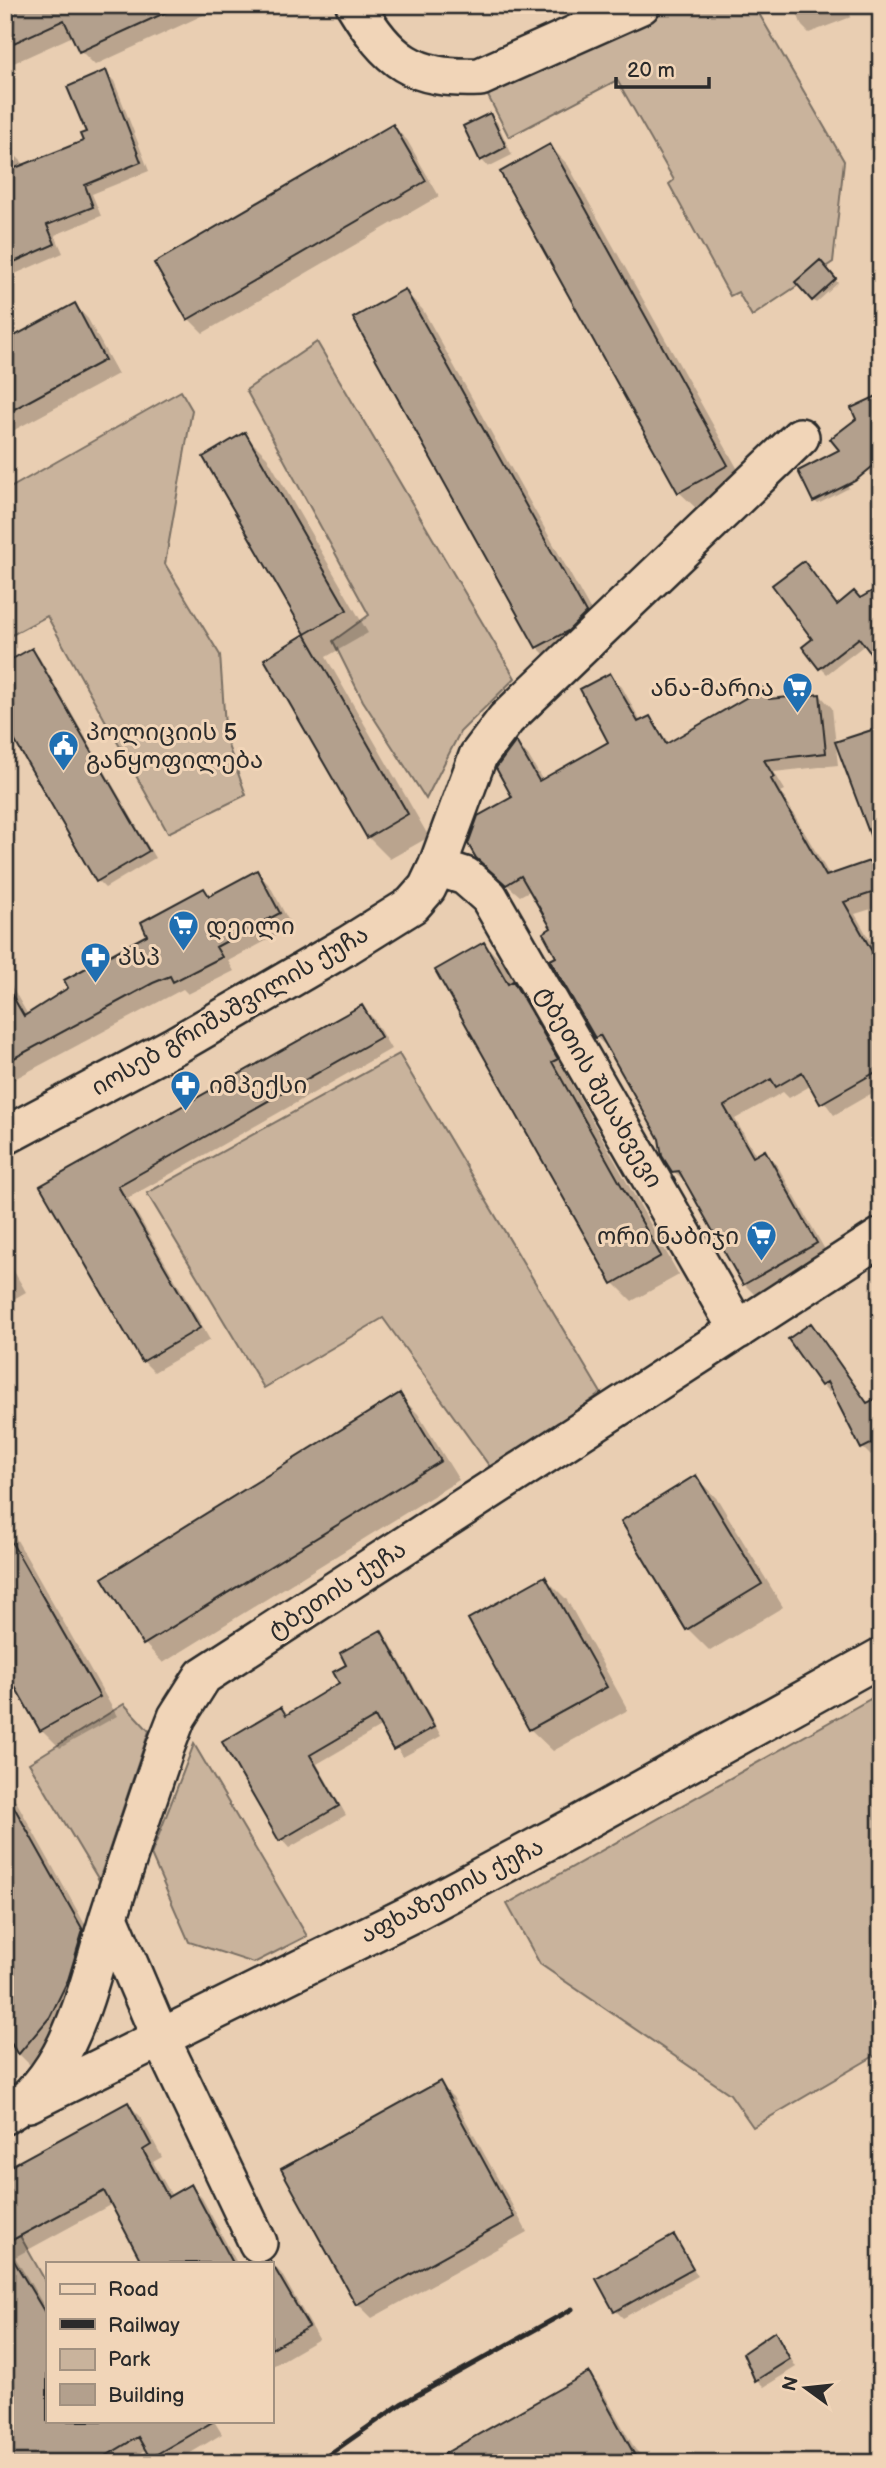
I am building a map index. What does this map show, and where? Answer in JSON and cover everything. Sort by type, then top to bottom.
[{"type":"street","points":[[355,5],[382,48],[424,72],[452,78],[480,77],[641,5]]},
{"type":"street","name":"იოსებ გრიშაშვილის ქუჩა","points":[[5,1136],[176,1045],[348,946],[412,905],[427,888],[437,867],[478,757],[506,719],[800,437]]},
{"type":"street","name":"ტბეთის შესახვევი","points":[[437,867],[465,876],[489,897],[738,1330]]},
{"type":"street","name":"ტბეთის ქუჩა","points":[[10,2112],[50,2071],[78,2024],[109,1917],[177,1717],[203,1676],[881,1237]]},
{"type":"street","name":"აფხაზეთის ქუჩა","points":[[10,2112],[161,2039],[572,1829],[881,1657]]},
{"type":"street","points":[[109,1917],[161,2039],[258,2243]]},
{"type":"green space","points":[[676,5],[754,5],[844,161],[833,262],[752,316],[738,292],[730,296],[669,184],[674,180],[617,80],[509,137],[485,90]]},
{"type":"green space","points":[[317,342],[515,678],[460,732],[426,799],[363,701],[333,641],[369,615],[246,390]]},
{"type":"green space","points":[[181,391],[192,410],[165,564],[220,655],[226,740],[246,795],[168,833],[47,616],[12,635],[5,623],[5,491]]},
{"type":"green space","points":[[399,1054],[601,1393],[493,1471],[383,1318],[264,1388],[147,1193]]},
{"type":"green space","points":[[881,1693],[881,2052],[753,2127],[730,2094],[540,1964],[507,1904]]},
{"type":"green space","points":[[124,1704],[149,1731],[99,1880],[29,1763]]},
{"type":"green space","points":[[194,1744],[307,1936],[254,1963],[189,1942],[151,1855]]},
{"type":"green space","points":[[5,2209],[46,2282],[46,2380],[5,2402]]},
{"type":"building","points":[[5,5],[182,5],[79,52],[64,20],[5,47]]},
{"type":"building","points":[[106,70],[141,162],[85,185],[93,207],[47,225],[55,244],[5,266],[5,172],[83,141],[80,134],[86,132],[67,87]]},
{"type":"building","points":[[490,113],[506,147],[480,161],[463,126]]},
{"type":"building","points":[[393,124],[426,181],[187,320],[154,263]]},
{"type":"building","points":[[550,144],[728,465],[678,493],[500,172]]},
{"type":"building","points":[[820,260],[836,279],[812,301],[795,282]]},
{"type":"building","points":[[405,289],[586,613],[568,631],[536,648],[353,318]]},
{"type":"building","points":[[75,303],[105,360],[5,414],[5,341]]},
{"type":"building","points":[[881,394],[881,473],[877,463],[855,481],[813,502],[798,471],[839,450],[830,439],[856,419],[851,408]]},
{"type":"building","points":[[245,432],[347,610],[305,634],[203,457]]},
{"type":"building","points":[[804,561],[837,605],[854,591],[860,598],[881,586],[881,667],[859,638],[819,669],[802,647],[812,639],[772,585]]},
{"type":"building","points":[[305,634],[408,814],[367,838],[264,659]]},
{"type":"building","points":[[32,648],[149,851],[96,882],[5,724],[5,663]]},
{"type":"building","points":[[610,673],[638,722],[650,716],[666,744],[763,688],[769,699],[820,694],[826,753],[764,760],[774,777],[771,779],[826,876],[881,857],[881,890],[844,902],[881,967],[881,1069],[820,1104],[802,1072],[776,1087],[771,1079],[724,1106],[753,1157],[765,1150],[817,1243],[743,1285],[679,1171],[672,1172],[662,1156],[659,1139],[600,1035],[595,1038],[550,960],[556,957],[543,933],[551,928],[521,876],[506,885],[476,858],[468,844],[478,816],[512,797],[496,768],[516,741],[539,781],[608,742],[580,689]]},
{"type":"building","points":[[881,727],[881,851],[876,851],[835,742]]},
{"type":"building","points":[[257,870],[280,913],[216,947],[222,957],[173,982],[170,976],[153,983],[5,1063],[5,983],[24,1016],[68,988],[64,980],[147,935],[141,922],[204,888],[209,896]]},
{"type":"building","points":[[484,942],[508,984],[513,981],[558,1059],[552,1062],[661,1256],[612,1284],[435,970]]},
{"type":"building","points":[[362,1005],[381,1037],[118,1186],[200,1328],[142,1362],[40,1186]]},
{"type":"building","points":[[811,1323],[867,1403],[881,1396],[881,1439],[861,1449],[827,1382],[821,1386],[788,1339]]},
{"type":"building","points":[[400,1393],[441,1461],[143,1645],[102,1578]]},
{"type":"building","points":[[696,1475],[762,1584],[686,1630],[621,1521]]},
{"type":"building","points":[[5,1531],[100,1697],[40,1731],[5,1669]]},
{"type":"building","points":[[545,1576],[607,1687],[529,1730],[468,1619]]},
{"type":"building","points":[[381,1630],[434,1727],[393,1750],[375,1717],[310,1755],[339,1806],[279,1841],[222,1742],[281,1707],[286,1715],[339,1683],[333,1672],[346,1665],[340,1653]]},
{"type":"building","points":[[5,1791],[83,1930],[68,1980],[50,2017],[18,2055],[5,2033]]},
{"type":"building","points":[[440,2081],[514,2217],[356,2305],[281,2169]]},
{"type":"building","points":[[128,2102],[151,2145],[143,2150],[168,2197],[191,2184],[232,2262],[141,2262],[104,2191],[5,2244],[5,2169]]},
{"type":"building","points":[[674,2235],[693,2268],[614,2312],[596,2279]]},
{"type":"building","points":[[5,2246],[46,2314],[46,2422],[212,2422],[150,2458],[138,2437],[94,2463],[5,2463]]},
{"type":"building","points":[[273,2265],[309,2327],[273,2348]]},
{"type":"building","points":[[775,2331],[790,2359],[755,2381],[743,2353]]},
{"type":"building","points":[[589,2372],[639,2463],[428,2463]]},
{"type":"railway","points":[[317,2463],[401,2404],[572,2309]]},
{"type":"place","name":"ანა-მარია","points":[[797,715]]},
{"type":"place","name":"პოლიციის 5 განყოფილება","points":[[63,773]]},
{"type":"place","name":"დეილი","points":[[183,953]]},
{"type":"place","name":"პსპ","points":[[95,984]]},
{"type":"place","name":"იმპექსი","points":[[186,1112]]},
{"type":"place","name":"ორი ნაბიჯი","points":[[762,1263]]}]
